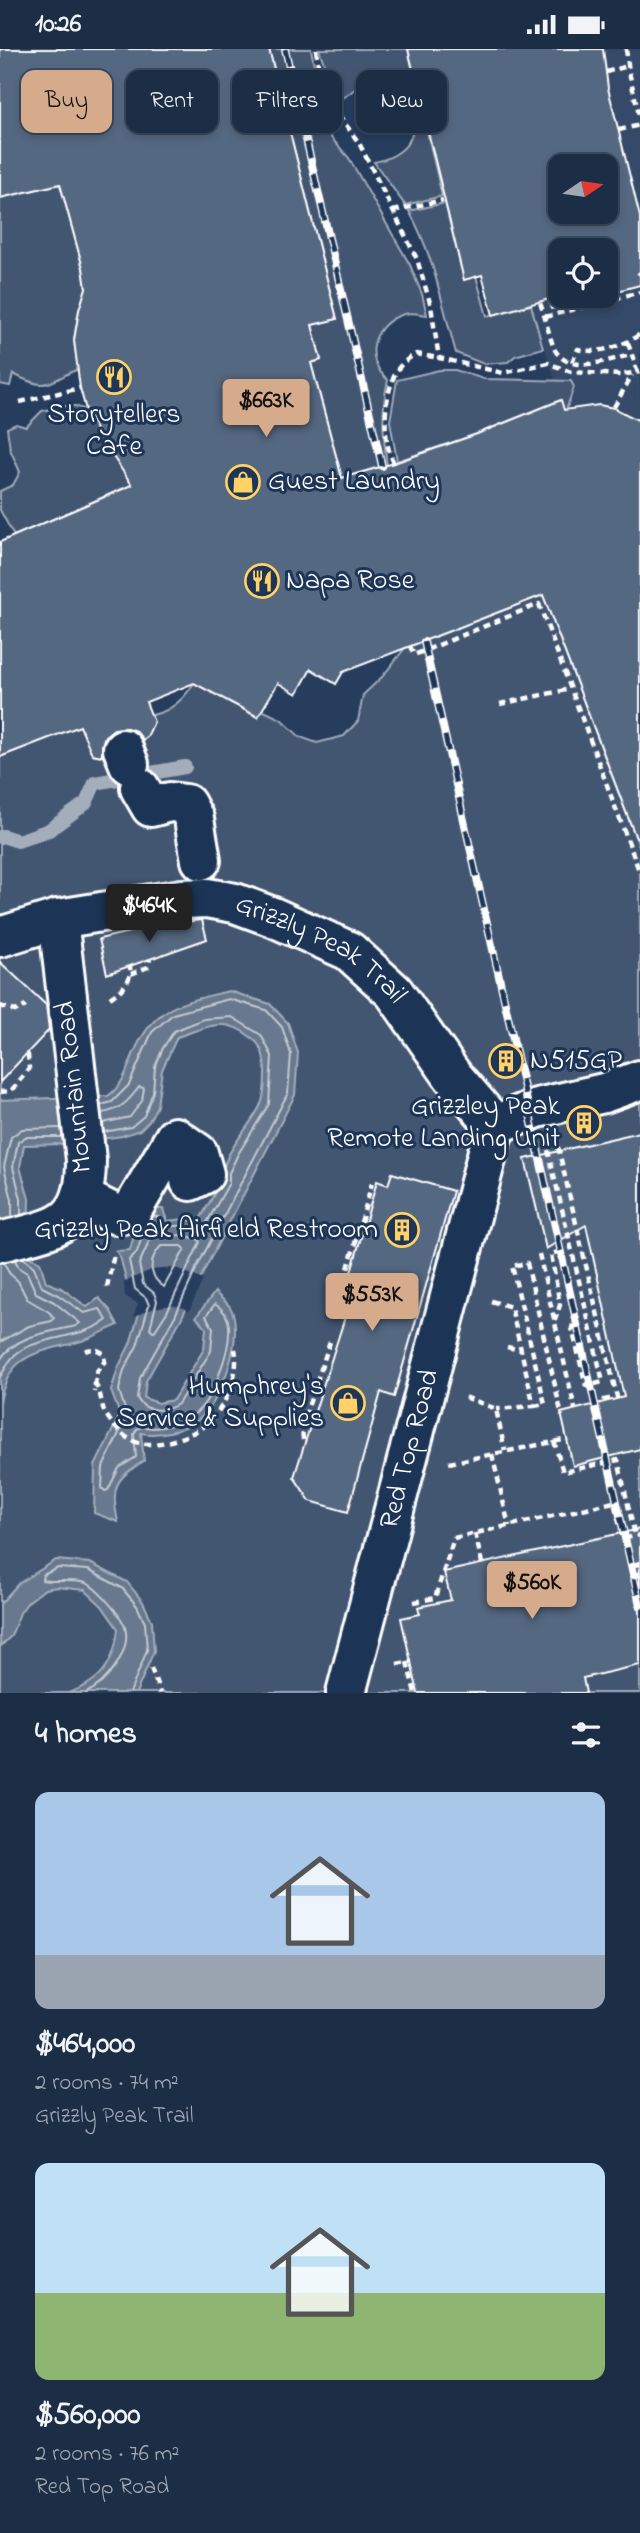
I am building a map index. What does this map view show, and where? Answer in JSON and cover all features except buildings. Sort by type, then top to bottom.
[{"type":"street","points":[[131,767],[151,807],[170,802],[186,804],[194,819],[201,860]]},
{"type":"street","name":"Grizzly Peak Trail","points":[[0,937],[58,919],[152,902],[207,898],[235,903],[273,916],[349,951],[394,992],[452,1075],[495,1125]]},
{"type":"street","name":"Mountain Road","points":[[0,1242],[48,1229],[66,1221],[83,1198],[86,1160],[58,919]]},
{"type":"street","points":[[495,1125],[537,1108],[604,1093],[640,1080]]},
{"type":"street","name":"Red Top Road","points":[[346,1693],[495,1125]]},
{"type":"street","points":[[83,1198],[117,1215],[131,1212],[175,1137],[198,1153],[204,1174],[190,1181]]},
{"type":"path","points":[[316,49],[321,90],[359,143],[417,259],[431,306],[439,358]]},
{"type":"path","points":[[626,49],[640,119]]},
{"type":"path","points":[[606,72],[628,66]]},
{"type":"path","points":[[619,130],[640,125]]},
{"type":"path","points":[[393,211],[443,200]]},
{"type":"path","points":[[545,317],[640,292]]},
{"type":"path","points":[[540,303],[555,350],[564,360],[587,365],[631,355]]},
{"type":"path","points":[[572,362],[578,349],[590,353],[628,343],[640,334]]},
{"type":"path","points":[[628,343],[637,373]]},
{"type":"path","points":[[394,463],[390,456],[386,429],[386,409],[396,371],[416,353],[503,373],[548,363],[571,372],[637,373]]},
{"type":"path","points":[[614,408],[637,373]]},
{"type":"path","points":[[20,402],[80,389]]},
{"type":"path","points":[[410,646],[414,655],[539,604],[640,873]]},
{"type":"path","points":[[500,704],[570,689]]},
{"type":"path","points":[[131,974],[148,967],[150,959]]},
{"type":"path","points":[[0,1091],[11,1091],[29,1069],[28,1055],[23,1056]]},
{"type":"path","points":[[551,1164],[561,1161]]},
{"type":"path","points":[[566,1181],[617,1397],[604,1399],[604,1402]]},
{"type":"path","points":[[335,1315],[372,1183]]},
{"type":"path","points":[[555,1184],[603,1382],[586,1386],[572,1328],[576,1315],[562,1251],[551,1254],[560,1305],[555,1320]]},
{"type":"path","points":[[539,1254],[575,1409]]},
{"type":"path","points":[[464,1397],[496,1409],[545,1404],[512,1266],[527,1263],[562,1416]]},
{"type":"path","points":[[489,1300],[511,1307],[536,1406]]},
{"type":"path","points":[[303,1440],[302,1425],[330,1342]]},
{"type":"path","points":[[507,1347],[521,1350]]},
{"type":"path","points":[[85,1351],[91,1349],[103,1353],[105,1361],[97,1371],[94,1392]]},
{"type":"path","points":[[94,1383],[100,1390],[105,1412],[120,1432],[133,1442],[158,1445],[207,1424],[230,1387],[237,1368],[234,1349]]},
{"type":"path","points":[[496,1409],[505,1451]]},
{"type":"path","points":[[438,1465],[568,1439]]},
{"type":"path","points":[[404,1604],[435,1598],[454,1538],[614,1502],[622,1539],[638,1536],[618,1460],[563,1472],[554,1441]]},
{"type":"path","points":[[492,1454],[509,1525]]},
{"type":"path","points":[[475,1533],[482,1563]]},
{"type":"path","points":[[640,1563],[636,1564],[640,1577]]},
{"type":"path","points":[[407,1662],[415,1693]]},
{"type":"path","points":[[151,1668],[160,1693]]},
{"type":"shaded area","points":[[269,49],[311,49],[315,70],[274,70]]},
{"type":"shaded area","points":[[319,49],[408,49],[413,70],[356,70],[356,89],[343,98],[342,70],[326,70]]},
{"type":"shaded area","points":[[429,49],[640,49],[640,849],[590,714],[477,434],[561,399],[531,305],[493,315],[447,124],[447,70],[434,70]]},
{"type":"shaded area","points":[[290,133],[327,133],[349,158],[410,265],[427,315],[404,314],[393,319],[378,333],[373,352],[375,362],[388,380],[383,422],[387,465],[342,478],[311,363],[321,360],[312,325],[337,319]]},
{"type":"shaded area","points":[[411,133],[427,133],[442,196],[405,205],[374,162],[396,154],[409,142]]},
{"type":"shaded area","points":[[60,184],[86,288],[74,340],[78,369],[47,384],[33,383],[13,374],[10,386],[0,384],[0,198]]},
{"type":"shaded area","points":[[445,203],[464,279],[476,276],[487,316],[531,305],[543,348],[515,356],[508,362],[484,364],[456,353],[431,263],[409,211]]},
{"type":"shaded area","points":[[439,370],[455,370],[484,379],[571,381],[574,387],[565,413],[560,400],[477,434],[397,461],[390,421],[397,380]]},
{"type":"shaded area","points":[[63,406],[86,410],[98,434],[133,484],[14,536],[0,510],[0,491],[13,485],[20,472],[10,449],[7,428],[16,424],[26,427],[42,411]]},
{"type":"shaded area","points":[[543,595],[640,849],[640,1693],[0,1693],[0,757],[87,723],[158,713],[170,708],[182,698],[194,683],[257,717],[262,710],[281,719],[300,737],[317,743],[344,736],[358,721],[363,695],[382,677],[405,648]]},
{"type":"water","points":[[229,991],[270,1004],[288,1023],[298,1053],[295,1095],[181,1319],[146,1381],[144,1398],[158,1403],[173,1400],[204,1349],[206,1328],[196,1317],[215,1292],[230,1307],[234,1318],[233,1350],[222,1384],[207,1412],[192,1424],[163,1433],[141,1433],[144,1461],[126,1473],[117,1485],[115,1501],[118,1522],[94,1513],[95,1466],[120,1415],[111,1391],[118,1368],[130,1344],[142,1303],[127,1282],[116,1251],[130,1250],[146,1209],[163,1209],[167,1221],[186,1219],[198,1223],[222,1180],[223,1169],[231,1150],[261,1104],[265,1080],[263,1053],[252,1038],[242,1031],[224,1025],[207,1027],[177,1037],[162,1070],[157,1106],[149,1121],[140,1130],[122,1136],[66,1144],[24,1145],[20,1167],[29,1199],[30,1257],[40,1262],[46,1282],[61,1288],[87,1307],[99,1298],[118,1325],[88,1339],[27,1358],[10,1374],[0,1403],[0,1100],[108,1096],[121,1083],[141,1038],[160,1016],[183,1003]]},
{"type":"water","points":[[56,1560],[90,1563],[127,1582],[143,1602],[152,1621],[154,1651],[136,1693],[68,1693],[89,1683],[104,1670],[113,1652],[118,1629],[102,1606],[85,1590],[57,1587],[45,1589],[28,1602],[20,1613],[11,1636],[0,1647],[0,1604],[18,1584]]},
{"type":"pier","points":[[172,1268],[203,1280],[189,1311],[172,1305],[154,1308],[133,1317],[138,1304],[125,1296],[124,1282],[151,1270]]},
{"type":"waterway","points":[[0,837],[18,841],[49,830],[86,803],[95,783],[185,767]]},
{"type":"railway","points":[[285,49],[382,466]]},
{"type":"railway","points":[[424,642],[640,1605]]},
{"type":"place","name":"Storytellers Cafe","points":[[114,377]]},
{"type":"place","name":"Guest Laundry","points":[[243,482]]},
{"type":"place","name":"Napa Rose","points":[[262,581]]},
{"type":"place","name":"N515GP","points":[[506,1061]]},
{"type":"place","name":"Grizzley Peak Remote Landing Unit","points":[[584,1123]]},
{"type":"place","name":"Grizzly Peak Airfield Restroom","points":[[402,1230]]},
{"type":"place","name":"Humphrey's Service & Supplies","points":[[348,1403]]}]
